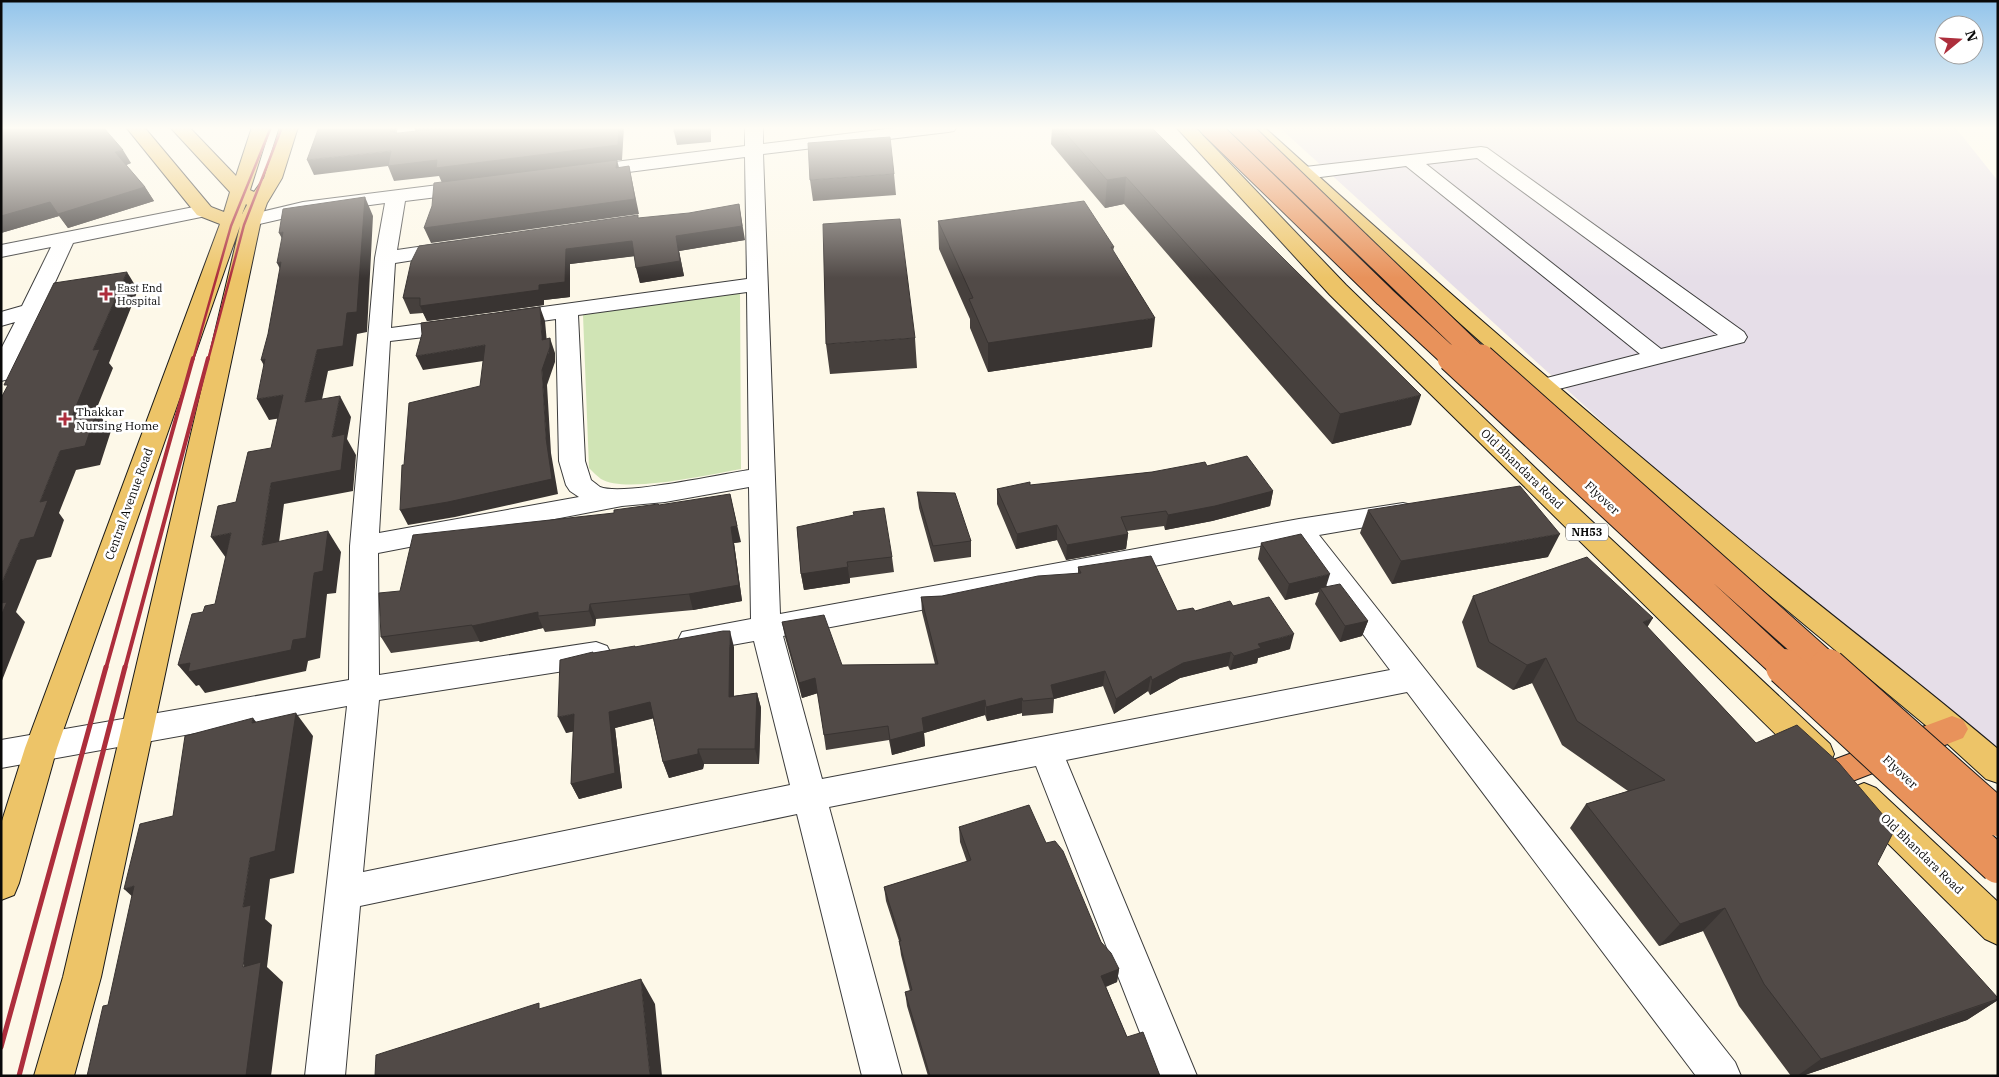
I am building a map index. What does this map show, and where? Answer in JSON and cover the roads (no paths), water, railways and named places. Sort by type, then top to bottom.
[{"type":"highway","name":"Flyover","points":[[1262,177],[1385,297],[1998,865]]},
{"type":"highway","name":"Flyover","points":[[1292,177],[1480,358],[1998,818]]},
{"type":"highway","points":[[1837,773],[1952,729]]},
{"type":"main road","points":[[176,177],[204,211],[246,214]]},
{"type":"main road","points":[[54,1076],[82,977],[138,730],[246,214],[241,192],[227,177]]},
{"type":"main road","name":"Central Avenue Road","points":[[1,883],[41,748],[246,214],[241,192],[246,177]]},
{"type":"main road","points":[[246,214],[273,177]]},
{"type":"main road","name":"Old Bhandara Road","points":[[1232,177],[1338,290],[1542,489],[1998,927]]},
{"type":"main road","points":[[1309,177],[1352,218],[1726,544],[1952,729],[1998,769]]},
{"type":"street","points":[[749,177],[746,206],[757,284],[766,628],[882,1076]]},
{"type":"street","points":[[1431,177],[1657,357]]},
{"type":"street","points":[[1516,177],[1736,337],[1543,386]]},
{"type":"street","points":[[246,214],[493,184]]},
{"type":"street","points":[[325,1076],[364,690],[364,546],[385,258],[396,196]]},
{"type":"street","points":[[1,251],[204,211]]},
{"type":"street","points":[[1,374],[66,237]]},
{"type":"street","points":[[385,258],[473,246]]},
{"type":"street","points":[[379,336],[757,284]]},
{"type":"street","points":[[1,319],[32,310]]},
{"type":"street","points":[[567,311],[572,461],[579,485],[596,496],[626,497]]},
{"type":"street","points":[[364,546],[626,497],[665,493],[762,476]]},
{"type":"street","points":[[1503,495],[1542,489]]},
{"type":"street","points":[[668,644],[766,628],[1300,529],[1435,506]]},
{"type":"street","points":[[1300,529],[1721,1076]]},
{"type":"street","points":[[1,754],[364,690],[619,651]]},
{"type":"street","points":[[344,893],[810,796],[1414,678]]},
{"type":"street","points":[[1046,750],[1177,1076]]},
{"type":"railway","points":[[193,360],[231,226],[251,177]]},
{"type":"railway","points":[[208,360],[244,225],[263,177]]},
{"type":"railway","points":[[106,668],[193,358]]},
{"type":"railway","points":[[125,668],[208,358]]},
{"type":"railway","points":[[1,1047],[106,667]]},
{"type":"railway","points":[[19,1076],[125,667]]},
{"type":"place","name":"East End Hospital","points":[[106,294]]},
{"type":"place","name":"Thakkar Nursing Home","points":[[65,419]]}]
